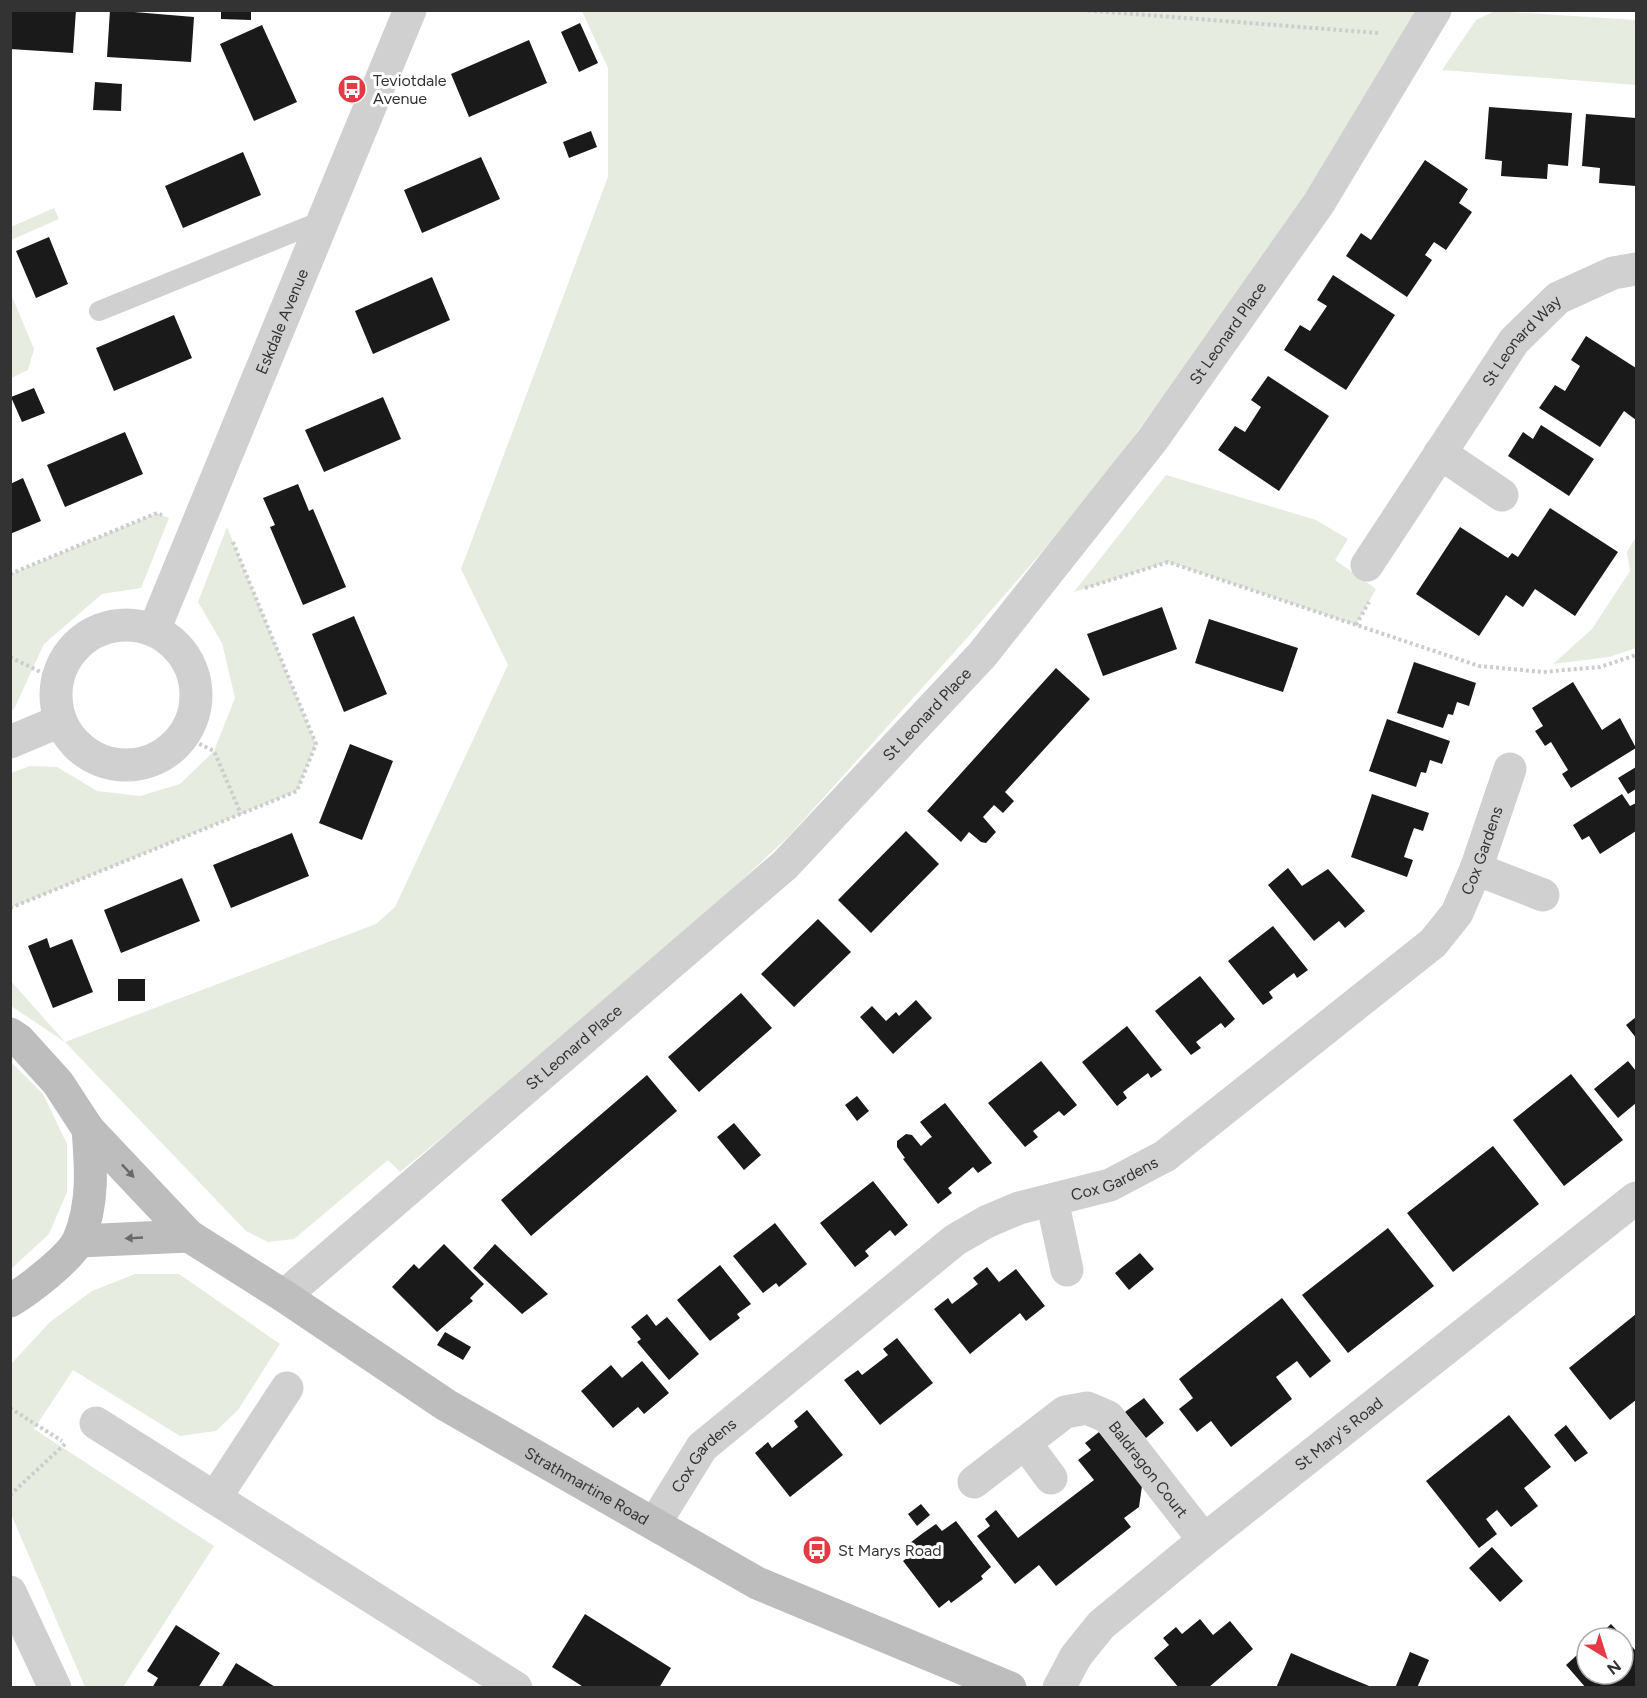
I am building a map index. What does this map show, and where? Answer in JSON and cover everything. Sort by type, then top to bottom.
[{"type":"street","name":"Eskdale Avenue","points":[[154,630],[410,10]]},
{"type":"street","name":"St Leonard Place","points":[[284,1296],[785,865],[982,655],[1153,439],[1320,203],[1428,23]]},
{"type":"street","name":"St Leonard Way","points":[[1367,565],[1514,341],[1558,298],[1613,273],[1636,269]]},
{"type":"street","points":[[1440,453],[1502,495]]},
{"type":"street","points":[[134,625],[154,630],[174,644],[190,664],[196,688],[194,713],[183,736],[166,754],[142,763],[117,765],[93,758],[73,742],[60,721],[55,701],[57,680],[64,661],[77,644],[93,632],[113,626],[134,625]]},
{"type":"street","points":[[10,742],[60,721]]},
{"type":"street","name":"Cox Gardens","points":[[655,1523],[702,1447],[955,1240],[986,1222],[1019,1208],[1110,1185],[1165,1156],[1433,943],[1457,913],[1476,869],[1509,770]]},
{"type":"street","points":[[1476,869],[1543,896]]},
{"type":"street","name":"Strathmartine Road","points":[[10,1034],[19,1040],[58,1083],[88,1129],[189,1236],[284,1296],[446,1405],[757,1583],[1010,1688]]},
{"type":"street","name":"Strathmartine Road","points":[[79,1241],[92,1187],[88,1129]]},
{"type":"street","name":"St Mary's Road","points":[[1059,1688],[1076,1656],[1101,1625],[1204,1540],[1636,1198]]},
{"type":"street","points":[[1052,1200],[1067,1270]]},
{"type":"street","points":[[10,1301],[37,1284],[79,1241],[189,1236]]},
{"type":"street","points":[[215,1498],[286,1388]]},
{"type":"street","name":"Baldragon Court","points":[[974,1482],[1065,1412],[1087,1408],[1108,1417],[1204,1540]]},
{"type":"street","points":[[96,1423],[516,1688]]},
{"type":"street","points":[[1025,1443],[1052,1478]]},
{"type":"street","points":[[10,1592],[55,1688]]},
{"type":"lane","points":[[99,311],[324,220]]},
{"type":"path","points":[[1082,10],[1428,23]]},
{"type":"path","points":[[10,574],[157,513]]},
{"type":"path","points":[[10,908],[297,791],[316,744],[227,527],[199,522]]},
{"type":"path","points":[[1048,574],[1074,591],[1168,562],[1479,666],[1543,672],[1600,667],[1636,655]]},
{"type":"path","points":[[10,657],[57,680]]},
{"type":"path","points":[[183,736],[214,751],[241,814]]},
{"type":"path","points":[[10,1495],[66,1443]]},
{"type":"shaded area","points":[[582,11],[1419,11],[1305,195],[1205,340],[1082,506],[967,638],[789,836],[645,971],[400,1172],[388,1160],[294,1239],[268,1242],[246,1231],[65,1042],[376,924],[395,907],[508,665],[461,569],[608,177],[608,68]]},
{"type":"shaded area","points":[[1495,11],[1636,20],[1636,85],[1442,70],[1476,20]]},
{"type":"shaded area","points":[[54,208],[59,219],[11,240],[11,227]]},
{"type":"shaded area","points":[[11,294],[34,349],[28,370],[11,378]]},
{"type":"shaded area","points":[[1166,475],[1316,520],[1348,539],[1335,560],[1376,589],[1356,625],[1168,562],[1074,592]]},
{"type":"shaded area","points":[[157,513],[169,518],[141,588],[102,594],[44,644],[14,709],[11,711],[11,574]]},
{"type":"shaded area","points":[[227,527],[316,744],[297,791],[11,908],[11,773],[30,766],[57,767],[97,791],[140,796],[180,784],[214,751],[235,698],[222,643],[198,602]]},
{"type":"shaded area","points":[[1636,537],[1636,648],[1609,657],[1553,664],[1592,629],[1630,571],[1627,552]]},
{"type":"shaded area","points":[[10,980],[65,1042],[11,1006]]},
{"type":"shaded area","points":[[10,1061],[43,1094],[67,1144],[67,1192],[49,1234],[11,1269]]},
{"type":"shaded area","points":[[135,1274],[179,1274],[280,1344],[238,1410],[216,1431],[180,1436],[73,1370],[34,1429],[214,1546],[123,1687],[85,1687],[11,1514],[11,1364],[50,1322],[92,1291]]},
{"type":"building","points":[[10,10],[76,10],[73,53],[10,49]]},
{"type":"building","points":[[110,10],[194,17],[191,62],[107,57]]},
{"type":"building","points":[[221,10],[251,10],[251,20],[221,19]]},
{"type":"building","points":[[580,23],[598,63],[579,72],[561,32]]},
{"type":"building","points":[[262,25],[297,102],[254,121],[220,44]]},
{"type":"building","points":[[529,40],[547,83],[469,117],[451,74]]},
{"type":"building","points":[[95,82],[122,84],[121,111],[93,110]]},
{"type":"building","points":[[1489,107],[1572,113],[1568,166],[1548,164],[1547,179],[1501,176],[1502,161],[1485,159]]},
{"type":"building","points":[[1586,114],[1636,118],[1636,186],[1599,183],[1600,168],[1582,166]]},
{"type":"building","points":[[591,131],[597,147],[569,158],[563,142]]},
{"type":"building","points":[[243,152],[261,195],[183,228],[165,186]]},
{"type":"building","points":[[481,157],[500,199],[422,233],[404,190]]},
{"type":"building","points":[[1425,160],[1468,189],[1459,203],[1472,212],[1446,250],[1434,242],[1425,255],[1432,260],[1407,297],[1346,256],[1361,233],[1371,240]]},
{"type":"building","points":[[49,237],[68,284],[36,298],[16,251]]},
{"type":"building","points":[[1333,275],[1395,315],[1346,390],[1284,350],[1300,325],[1310,331],[1327,306],[1317,300]]},
{"type":"building","points":[[432,277],[450,320],[373,354],[355,311]]},
{"type":"building","points":[[174,315],[192,358],[114,391],[96,348]]},
{"type":"building","points":[[1586,336],[1636,368],[1636,420],[1624,411],[1600,447],[1539,408],[1555,385],[1565,391],[1580,366],[1571,360]]},
{"type":"building","points":[[1268,376],[1329,416],[1279,491],[1218,450],[1235,426],[1245,432],[1261,407],[1251,400]]},
{"type":"building","points":[[34,388],[45,413],[22,422],[11,397]]},
{"type":"building","points":[[383,397],[401,439],[324,472],[305,430]]},
{"type":"building","points":[[1541,425],[1594,459],[1569,496],[1508,456],[1523,432],[1533,439]]},
{"type":"building","points":[[125,432],[143,474],[65,507],[47,465]]},
{"type":"building","points":[[23,478],[41,521],[10,534],[10,484]]},
{"type":"building","points":[[298,484],[309,511],[313,509],[346,587],[303,605],[270,527],[275,525],[263,498]]},
{"type":"building","points":[[1550,508],[1618,552],[1575,616],[1535,589],[1523,607],[1506,595],[1479,636],[1416,594],[1460,527],[1508,558],[1512,553],[1518,557]]},
{"type":"building","points":[[1162,607],[1177,649],[1103,676],[1087,634]]},
{"type":"building","points":[[354,616],[387,694],[344,712],[312,634]]},
{"type":"building","points":[[1209,619],[1298,648],[1283,692],[1195,663]]},
{"type":"building","points":[[1414,662],[1476,683],[1469,706],[1457,702],[1453,715],[1448,714],[1443,728],[1397,713]]},
{"type":"building","points":[[1056,668],[1090,699],[1005,792],[1014,801],[1003,813],[994,805],[983,817],[996,832],[986,843],[981,842],[969,832],[961,842],[927,811]]},
{"type":"building","points":[[1573,682],[1602,730],[1620,718],[1636,748],[1571,788],[1562,774],[1568,770],[1551,742],[1545,746],[1535,731],[1543,726],[1532,708]]},
{"type":"building","points":[[1387,719],[1450,741],[1442,764],[1430,760],[1426,773],[1421,772],[1416,787],[1369,771]]},
{"type":"building","points":[[350,744],[393,761],[362,840],[319,823]]},
{"type":"building","points":[[1636,767],[1636,789],[1628,794],[1618,778]]},
{"type":"building","points":[[1372,794],[1429,813],[1423,831],[1414,828],[1409,842],[1404,857],[1413,860],[1407,877],[1351,857]]},
{"type":"building","points":[[1622,794],[1630,806],[1636,803],[1636,831],[1600,854],[1589,836],[1582,840],[1573,825]]},
{"type":"building","points":[[906,831],[939,864],[871,933],[838,900]]},
{"type":"building","points":[[292,833],[309,876],[231,908],[213,865]]},
{"type":"building","points":[[1288,868],[1302,886],[1328,869],[1365,911],[1345,928],[1339,921],[1314,941],[1268,885]]},
{"type":"building","points":[[182,878],[200,921],[121,953],[104,910]]},
{"type":"building","points":[[818,919],[851,952],[794,1007],[761,974]]},
{"type":"building","points":[[1273,926],[1308,970],[1297,978],[1294,973],[1269,992],[1273,998],[1263,1005],[1228,961]]},
{"type":"building","points":[[47,938],[50,948],[72,939],[93,992],[53,1008],[28,946]]},
{"type":"building","points":[[1200,976],[1235,1019],[1225,1028],[1221,1023],[1196,1042],[1201,1048],[1191,1055],[1155,1011]]},
{"type":"building","points":[[118,979],[145,979],[145,1001],[118,1001]]},
{"type":"building","points":[[741,993],[772,1028],[699,1092],[668,1057]]},
{"type":"building","points":[[916,1000],[932,1018],[893,1054],[860,1017],[872,1006],[886,1021],[896,1012],[899,1016]]},
{"type":"building","points":[[1636,1017],[1636,1038],[1626,1025]]},
{"type":"building","points":[[1127,1026],[1162,1070],[1151,1078],[1148,1073],[1123,1092],[1127,1098],[1117,1106],[1082,1062]]},
{"type":"building","points":[[1041,1061],[1077,1105],[1064,1116],[1059,1111],[1033,1131],[1038,1137],[1025,1147],[988,1103]]},
{"type":"building","points":[[1628,1061],[1636,1071],[1636,1103],[1618,1118],[1594,1089]]},
{"type":"building","points":[[1571,1074],[1623,1140],[1564,1186],[1513,1120]]},
{"type":"building","points":[[647,1075],[677,1111],[531,1236],[501,1200]]},
{"type":"building","points":[[857,1096],[869,1111],[857,1121],[845,1105]]},
{"type":"building","points":[[945,1103],[992,1163],[978,1173],[973,1167],[948,1188],[952,1193],[938,1204],[903,1159],[905,1158],[897,1147],[897,1141],[906,1134],[912,1135],[921,1146],[932,1137],[920,1122]]},
{"type":"building","points":[[734,1123],[761,1155],[744,1170],[717,1137]]},
{"type":"building","points":[[1493,1146],[1539,1204],[1453,1272],[1407,1213]]},
{"type":"building","points":[[873,1181],[908,1225],[895,1236],[890,1230],[865,1251],[869,1256],[855,1267],[820,1223]]},
{"type":"building","points":[[775,1223],[807,1264],[779,1287],[776,1283],[763,1293],[733,1256]]},
{"type":"building","points":[[1388,1228],[1434,1286],[1348,1353],[1302,1295]]},
{"type":"building","points":[[444,1244],[484,1284],[470,1298],[473,1301],[437,1332],[392,1287],[414,1264],[419,1269]]},
{"type":"building","points":[[495,1244],[548,1294],[522,1314],[473,1268]]},
{"type":"building","points":[[1140,1253],[1154,1269],[1129,1290],[1115,1273]]},
{"type":"building","points":[[720,1265],[751,1304],[737,1314],[740,1318],[710,1341],[677,1300]]},
{"type":"building","points":[[987,1267],[999,1282],[1016,1269],[1045,1306],[1026,1321],[1020,1313],[970,1354],[934,1309],[948,1298],[952,1304],[978,1284],[973,1278]]},
{"type":"building","points":[[1282,1298],[1331,1361],[1310,1378],[1297,1361],[1276,1377],[1292,1399],[1231,1447],[1211,1421],[1197,1432],[1179,1409],[1193,1398],[1179,1379]]},
{"type":"building","points":[[647,1314],[656,1326],[667,1317],[699,1354],[669,1380],[637,1342],[641,1339],[631,1327]]},
{"type":"building","points":[[1636,1314],[1636,1400],[1610,1420],[1569,1368]]},
{"type":"building","points":[[445,1332],[471,1347],[463,1360],[437,1345]]},
{"type":"building","points":[[897,1338],[933,1383],[880,1425],[844,1380],[858,1370],[862,1375],[888,1355],[883,1349]]},
{"type":"building","points":[[642,1361],[669,1393],[644,1414],[638,1407],[613,1428],[581,1391],[611,1365],[622,1378]]},
{"type":"building","points":[[1144,1398],[1164,1423],[1146,1438],[1125,1412]]},
{"type":"building","points":[[807,1410],[843,1455],[790,1497],[755,1453],[768,1442],[772,1448],[798,1427],[794,1421]]},
{"type":"building","points":[[1509,1415],[1551,1467],[1524,1488],[1538,1506],[1511,1527],[1497,1510],[1486,1519],[1497,1534],[1479,1548],[1426,1481]]},
{"type":"building","points":[[1566,1425],[1588,1453],[1575,1462],[1554,1435]]},
{"type":"building","points":[[1099,1432],[1142,1486],[1139,1507],[1124,1518],[1131,1527],[1056,1586],[1039,1565],[1015,1584],[977,1536],[990,1526],[985,1519],[996,1510],[1018,1538],[1094,1480],[1078,1460],[1091,1450],[1085,1443]]},
{"type":"building","points":[[921,1504],[930,1515],[917,1526],[908,1514]]},
{"type":"building","points":[[956,1521],[991,1567],[981,1576],[983,1579],[951,1603],[949,1600],[939,1608],[903,1561],[916,1551],[910,1543],[923,1533],[936,1524],[942,1531]]},
{"type":"building","points":[[1492,1547],[1523,1581],[1500,1602],[1469,1568]]},
{"type":"building","points":[[585,1614],[671,1668],[659,1688],[585,1688],[552,1667]]},
{"type":"building","points":[[1200,1619],[1213,1635],[1230,1621],[1253,1649],[1208,1688],[1179,1688],[1154,1658],[1169,1645],[1163,1638],[1176,1627],[1182,1634]]},
{"type":"building","points":[[176,1625],[220,1653],[198,1688],[152,1688],[158,1678],[147,1671]]},
{"type":"building","points":[[1636,1651],[1636,1688],[1586,1688],[1584,1686],[1635,1686]]},
{"type":"building","points":[[1410,1652],[1429,1660],[1417,1688],[1395,1688]]},
{"type":"building","points":[[1291,1653],[1328,1669],[1374,1688],[1276,1688]]},
{"type":"building","points":[[1575,1657],[1575,1675],[1566,1665]]},
{"type":"building","points":[[236,1663],[277,1688],[221,1688]]},
{"type":"place","name":"Teviotdale Avenue","points":[[352,89]]},
{"type":"place","name":"St Marys Road","points":[[817,1550]]}]
